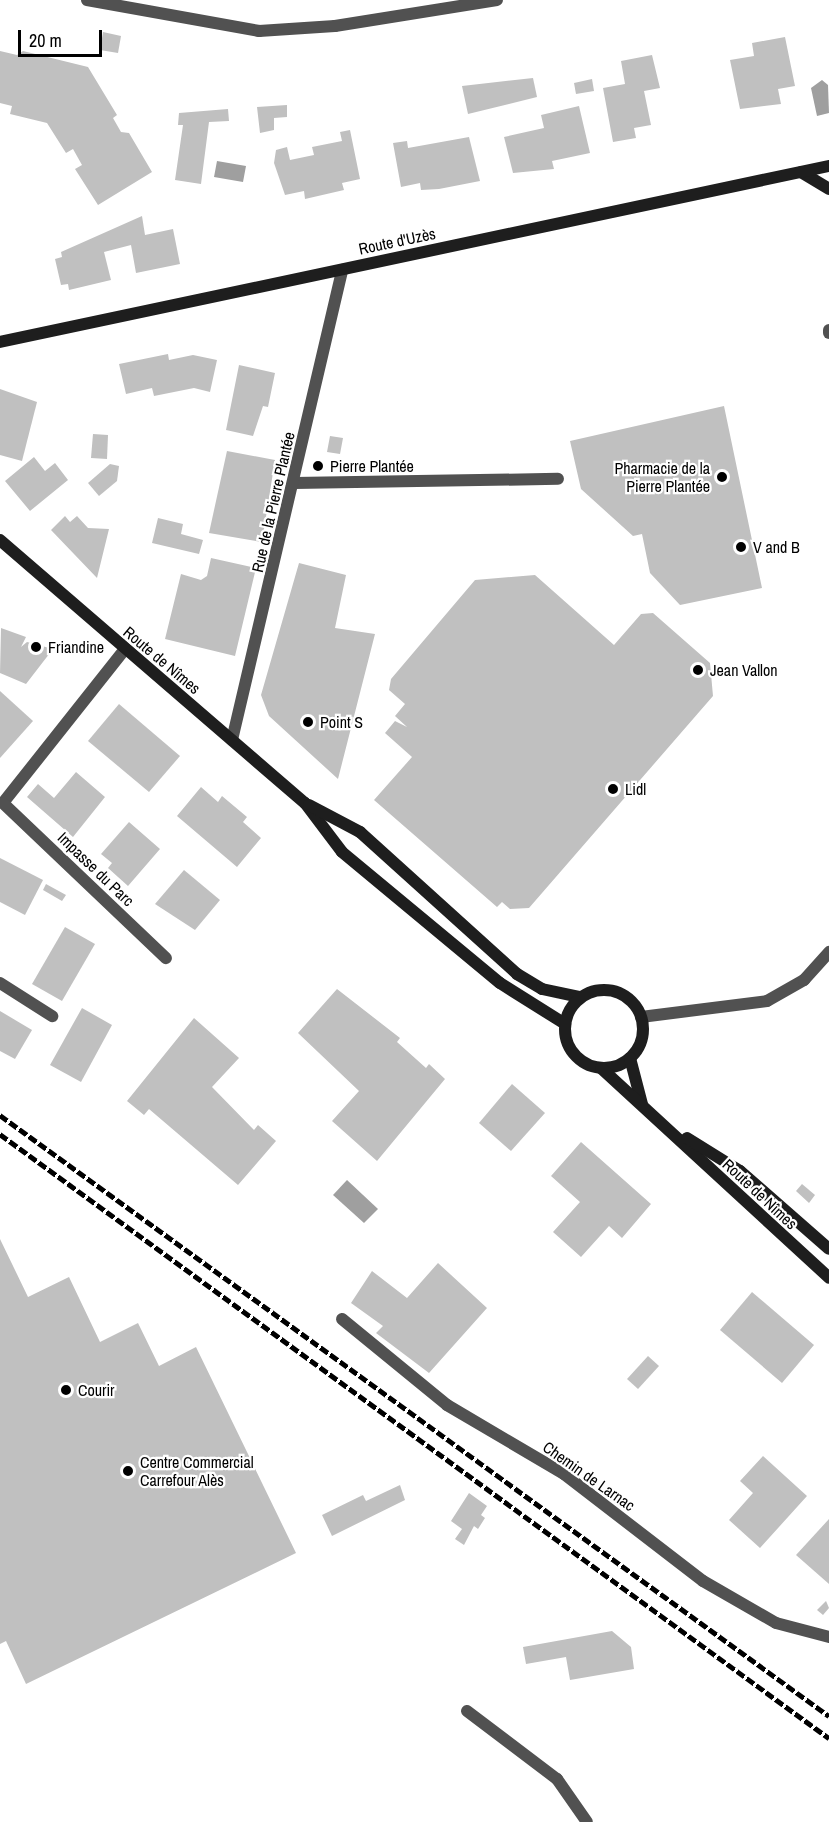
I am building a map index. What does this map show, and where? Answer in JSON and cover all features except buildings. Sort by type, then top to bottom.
[{"type":"main road","name":"Route d'Uzès","points":[[0,342],[829,165]]},
{"type":"main road","points":[[801,172],[829,189]]},
{"type":"main road","name":"Route de Nîmes","points":[[0,540],[305,803],[342,852],[378,883],[500,983],[565,1024]]},
{"type":"main road","name":"Route de Nîmes","points":[[305,803],[360,832],[517,974],[542,989],[580,997]]},
{"type":"main road","points":[[605,990],[618,992],[642,1017],[639,1044],[630,1058],[601,1068],[580,1060],[570,1050],[565,1024],[580,997],[605,990]]},
{"type":"main road","points":[[630,1058],[642,1104]]},
{"type":"main road","name":"Route de Nîmes","points":[[601,1068],[673,1130],[724,1185],[829,1278]]},
{"type":"main road","name":"Route de Nîmes","points":[[673,1130],[740,1171],[829,1249]]},
{"type":"street","points":[[87,0],[259,31],[335,26],[497,0]]},
{"type":"street","name":"Rue de la Pierre Plantée","points":[[232,740],[294,483],[342,270]]},
{"type":"street","points":[[294,483],[558,479]]},
{"type":"street","name":"Impasse du Parc","points":[[125,649],[2,802],[166,958]]},
{"type":"street","points":[[642,1017],[767,1001],[804,980],[829,952]]},
{"type":"street","points":[[0,983],[52,1016]]},
{"type":"street","name":"Chemin de Larnac","points":[[342,1319],[447,1405],[564,1474],[703,1581],[776,1623],[829,1637]]},
{"type":"street","points":[[467,1711],[557,1779],[587,1822]]},
{"type":"shaded area","points":[[822,80],[828,85],[829,113],[817,116],[811,88]]},
{"type":"shaded area","points":[[217,161],[246,166],[243,182],[214,177]]},
{"type":"shaded area","points":[[347,1180],[378,1209],[364,1223],[333,1195]]},
{"type":"railway","points":[[0,1115],[829,1716]]},
{"type":"railway","points":[[0,1134],[829,1738]]},
{"type":"place","name":"Pierre Plantée","points":[[318,466]]},
{"type":"place","name":"Pharmacie de la Pierre Plantée","points":[[722,477]]},
{"type":"place","name":"V and B","points":[[741,547]]},
{"type":"place","name":"Friandine","points":[[36,647]]},
{"type":"place","name":"Jean Vallon","points":[[698,670]]},
{"type":"place","name":"Point S","points":[[308,722]]},
{"type":"place","name":"Lidl","points":[[613,789]]},
{"type":"place","name":"Courir","points":[[66,1390]]},
{"type":"place","name":"Centre Commercial Carrefour Alès","points":[[128,1471]]}]
